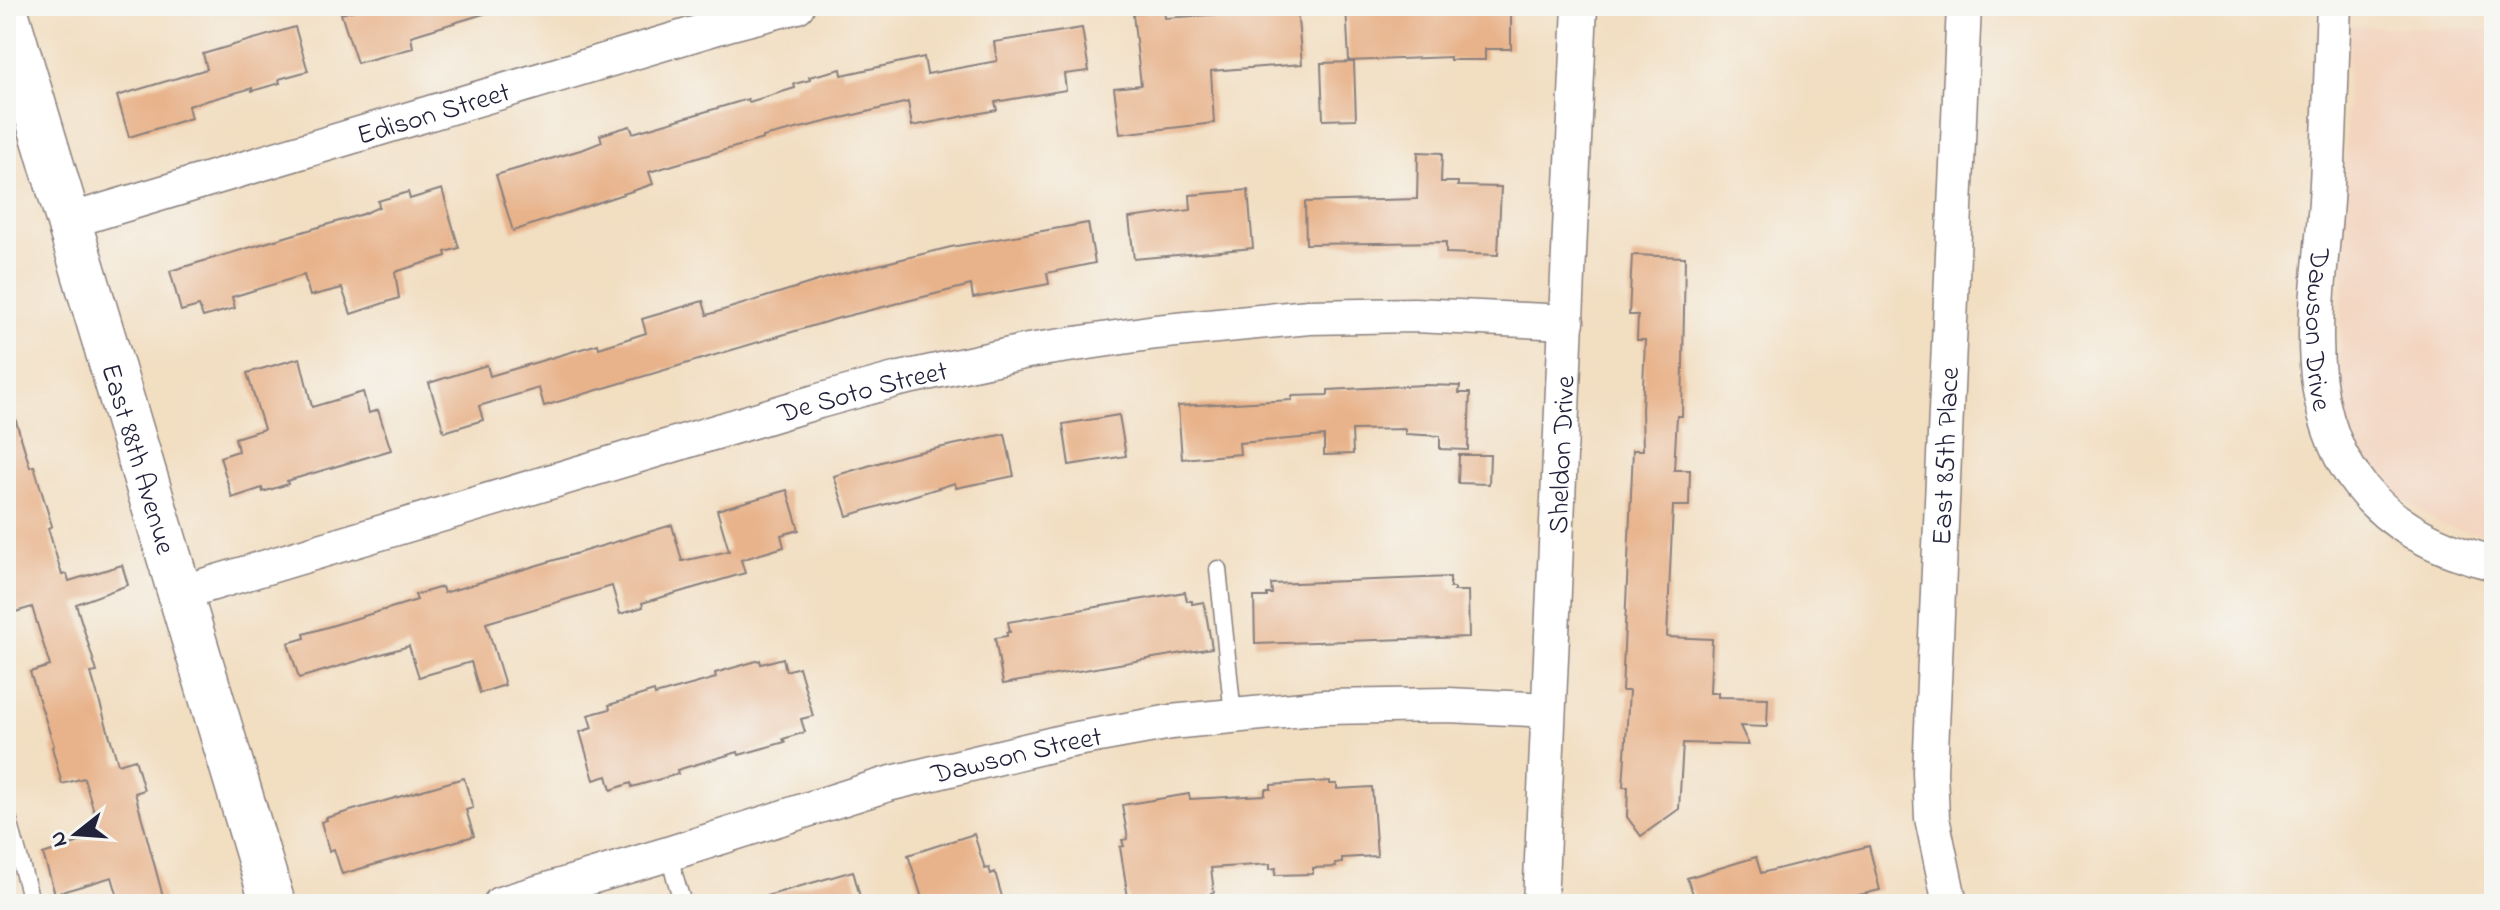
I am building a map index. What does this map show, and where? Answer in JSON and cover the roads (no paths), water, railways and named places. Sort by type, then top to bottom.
[{"type":"main road","name":"East 88th Avenue","points":[[6,12],[16,84],[69,221],[273,904]]},
{"type":"street","name":"Edison Street","points":[[69,221],[797,6]]},
{"type":"street","name":"Sheldon Drive","points":[[1540,904],[1580,6]]},
{"type":"street","name":"East 85th Place","points":[[1950,904],[1937,850],[1930,772],[1964,6]]},
{"type":"street","name":"Dawson Drive","points":[[2334,6],[2326,198],[2316,335],[2318,372],[2326,416],[2335,444],[2359,485],[2380,509],[2422,538],[2465,556],[2494,563]]},
{"type":"street","name":"De Soto Street","points":[[180,593],[819,401],[895,380],[1028,351],[1156,332],[1309,317],[1414,315],[1567,322]]},
{"type":"street","name":"Dawson Street","points":[[500,904],[888,784],[1066,741],[1171,722],[1324,707],[1432,706],[1548,710]]},
{"type":"lane","points":[[1218,569],[1233,715]]},
{"type":"lane","points":[[6,810],[32,904]]},
{"type":"lane","points":[[668,854],[683,904]]}]
